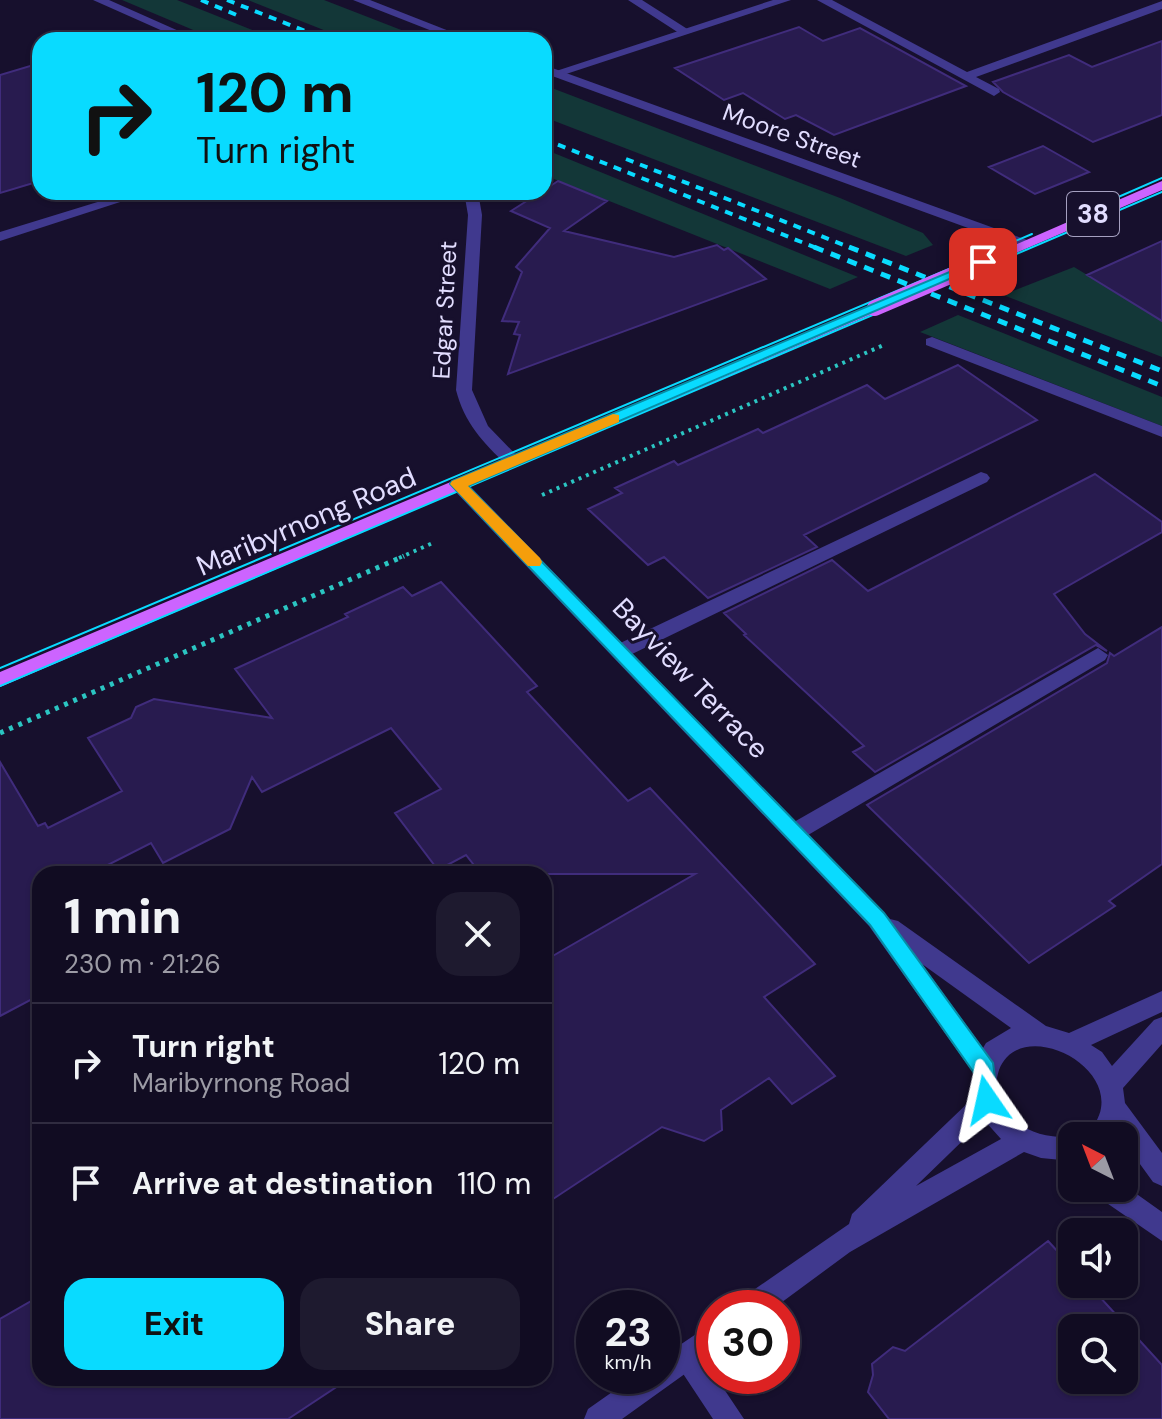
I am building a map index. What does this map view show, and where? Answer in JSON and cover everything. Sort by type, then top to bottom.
[{"type":"main road","name":"Maribyrnong Road","points":[[0,680],[1162,185]]},
{"type":"street","points":[[99,0],[174,32]]},
{"type":"street","points":[[359,0],[445,32]]},
{"type":"street","points":[[634,0],[686,32]]},
{"type":"street","points":[[552,70],[785,0]]},
{"type":"street","points":[[823,0],[994,92]]},
{"type":"street","points":[[965,77],[1162,5]]},
{"type":"street","name":"Moore Street","points":[[552,72],[1025,244]]},
{"type":"street","points":[[0,237],[118,200]]},
{"type":"street","name":"Edgar Street","points":[[472,200],[475,215],[464,390],[468,409],[477,424],[513,461]]},
{"type":"street","points":[[932,342],[1162,432]]},
{"type":"street","points":[[621,651],[981,478]]},
{"type":"street","name":"Bayview Terrace","points":[[458,484],[877,919],[985,1070]]},
{"type":"street","points":[[795,832],[1098,655]]},
{"type":"street","name":"Bayview Terrace","points":[[877,919],[1038,1034]]},
{"type":"street","points":[[1072,1043],[1162,1001]]},
{"type":"street","points":[[1110,1122],[1113,1096],[1162,1027]]},
{"type":"street","points":[[1058,1151],[1022,1140],[1007,1129],[987,1100],[985,1070],[992,1055],[1004,1043],[1020,1036],[1038,1034],[1072,1043],[1095,1061],[1162,1174]]},
{"type":"street","points":[[841,1243],[987,1100]]},
{"type":"street","points":[[777,1290],[841,1243],[1022,1140]]},
{"type":"street","points":[[1126,1202],[1162,1228]]},
{"type":"street","points":[[680,1361],[696,1350]]},
{"type":"street","points":[[686,1357],[730,1419]]},
{"type":"street","points":[[598,1419],[634,1394]]},
{"type":"path","points":[[542,495],[893,341]]},
{"type":"path","points":[[0,733],[435,542]]},
{"type":"green space","points":[[122,0],[177,0],[257,32],[198,32]]},
{"type":"green space","points":[[248,0],[324,0],[406,32],[329,32]]},
{"type":"green space","points":[[552,88],[840,198],[923,233],[933,245],[906,256],[552,120]]},
{"type":"green space","points":[[552,152],[858,277],[830,289],[552,178]]},
{"type":"green space","points":[[1074,267],[1162,320],[1162,357],[1003,295]]},
{"type":"green space","points":[[958,315],[1162,397],[1162,426],[920,332]]},
{"type":"building","points":[[799,27],[823,41],[860,28],[966,86],[834,135],[796,115],[785,119],[743,93],[724,100],[675,68]]},
{"type":"building","points":[[1162,41],[1162,115],[1093,142],[1003,92],[993,82],[1069,55],[1092,67]]},
{"type":"building","points":[[32,65],[32,183],[0,193],[0,75]]},
{"type":"building","points":[[1043,146],[1089,172],[1035,194],[989,167]]},
{"type":"building","points":[[558,181],[607,201],[564,231],[674,257],[717,245],[724,250],[728,248],[766,279],[508,374],[520,335],[514,334],[519,322],[502,321],[522,272],[516,267],[550,228],[511,211],[528,200],[552,200],[552,185]]},
{"type":"building","points":[[1162,241],[1162,321],[1087,275]]},
{"type":"building","points":[[958,365],[1037,420],[804,535],[817,547],[708,598],[664,557],[648,565],[588,509],[622,493],[615,488],[674,461],[678,465],[758,429],[763,433],[867,385],[885,399]]},
{"type":"building","points":[[1095,474],[1162,522],[1162,532],[1054,594],[1085,634],[1107,651],[1096,645],[875,772],[853,752],[864,746],[724,613],[832,560],[868,591]]},
{"type":"building","points":[[441,582],[537,686],[527,692],[628,801],[650,788],[815,964],[764,997],[835,1076],[792,1104],[769,1078],[721,1110],[722,1130],[704,1141],[662,1127],[552,1200],[552,956],[695,874],[552,874],[552,866],[475,866],[466,855],[445,866],[435,866],[395,813],[441,789],[391,728],[262,792],[252,777],[230,829],[163,863],[151,843],[106,866],[32,866],[32,999],[0,1016],[0,762],[38,826],[45,823],[48,828],[122,791],[88,738],[131,718],[136,707],[154,699],[272,718],[235,669],[348,617],[345,614],[403,587],[412,596]]},
{"type":"building","points":[[1162,627],[1162,864],[1109,901],[1115,906],[1029,963],[867,805],[1107,663],[1110,653],[1114,656]]},
{"type":"building","points":[[1048,1241],[1058,1252],[1058,1298],[1101,1298],[1115,1314],[1058,1314],[1058,1394],[1138,1394],[1138,1339],[1162,1365],[1162,1419],[889,1419],[868,1392],[873,1375],[872,1364],[893,1347],[905,1351]]},
{"type":"building","points":[[32,1301],[32,1386],[338,1386],[288,1419],[0,1419],[0,1319]]},
{"type":"tram line","points":[[1077,215],[1162,178]]},
{"type":"tram line","points":[[0,686],[1162,192]]},
{"type":"tram line","points":[[0,668],[1032,234]]},
{"type":"railway","points":[[201,0],[239,16]]},
{"type":"railway","points":[[227,0],[308,32]]},
{"type":"railway","points":[[552,142],[814,247]]},
{"type":"railway","points":[[626,159],[854,249]]},
{"type":"railway","points":[[814,247],[1162,386]]},
{"type":"railway","points":[[814,247],[819,249]]},
{"type":"railway","points":[[849,247],[1162,371]]},
{"type":"slow traffic","points":[[534,562],[458,484],[613,419]]},
{"type":"route","points":[[983,262],[458,484],[877,919],[985,1070],[987,1100]]}]
